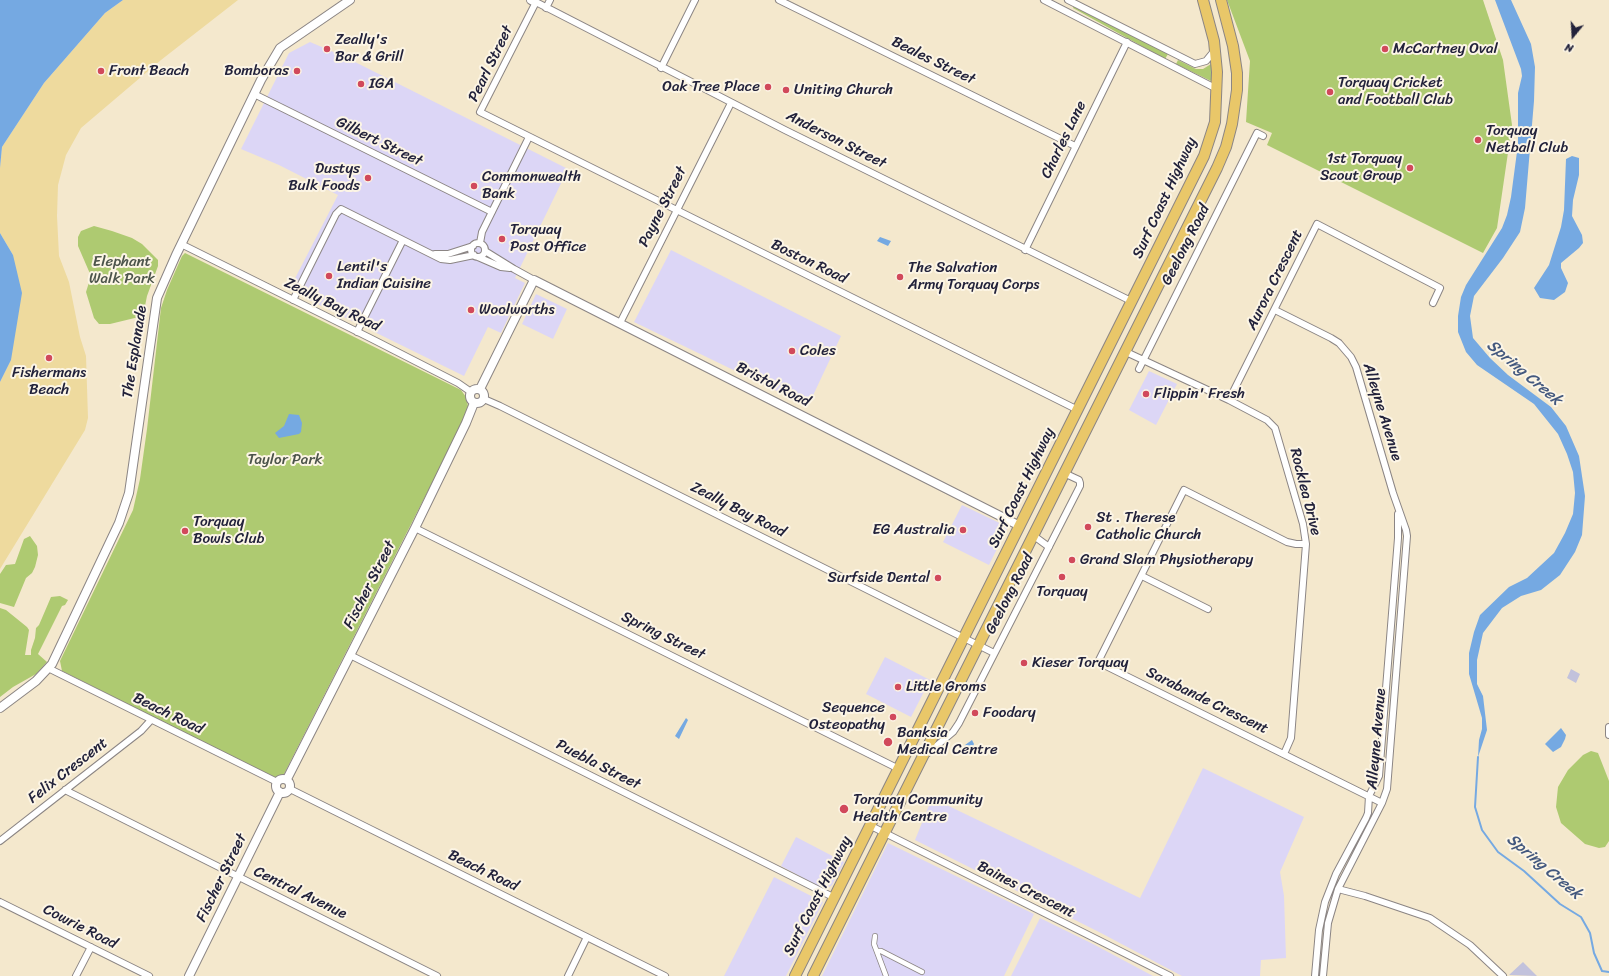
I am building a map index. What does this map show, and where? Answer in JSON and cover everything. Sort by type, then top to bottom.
[{"type":"main road","name":"Surf Coast Highway","points":[[795,976],[1204,156],[1214,122],[1218,89],[1216,50],[1203,0]]},
{"type":"main road","name":"Surf Coast Highway","points":[[813,976],[1066,474],[1226,147],[1232,124],[1237,90],[1237,73],[1233,44],[1221,0]]},
{"type":"main road","points":[[1131,301],[1148,308]]},
{"type":"main road","points":[[1110,346],[1126,352]]},
{"type":"main road","points":[[1020,526],[1034,536]]},
{"type":"street","name":"The Esplanade","points":[[0,708],[36,680],[55,659],[119,523],[126,503],[156,306],[163,284],[181,244],[254,94],[280,48],[350,0]]},
{"type":"street","points":[[546,8],[550,0]]},
{"type":"street","points":[[661,68],[695,0]]},
{"type":"street","name":"Beales Street","points":[[779,0],[1075,146]]},
{"type":"street","points":[[1044,0],[1218,89]]},
{"type":"street","points":[[1065,10],[1069,0],[1195,64],[1205,62],[1216,50]]},
{"type":"street","name":"Anderson Street","points":[[533,1],[661,68],[1025,250],[1131,301]]},
{"type":"street","name":"Pearl Street","points":[[529,137],[480,112],[533,1]]},
{"type":"street","name":"Charles Lane","points":[[1025,250],[1127,42]]},
{"type":"street","points":[[1170,64],[1173,54]]},
{"type":"street","name":"Gilbert Street","points":[[254,94],[492,212]]},
{"type":"street","name":"Payne Street","points":[[620,323],[730,102]]},
{"type":"street","name":"Geelong Road","points":[[1139,369],[1254,131],[1263,136]]},
{"type":"street","points":[[293,300],[336,214],[341,209],[444,259],[450,260],[483,255],[485,251],[484,246],[480,243],[480,237],[529,137]]},
{"type":"street","name":"Boston Road","points":[[529,137],[1078,410]]},
{"type":"street","name":"Aurora Crescent","points":[[1229,400],[1317,224],[1440,288],[1433,303]]},
{"type":"street","points":[[357,332],[403,240]]},
{"type":"street","points":[[426,251],[440,255],[448,254],[480,243]]},
{"type":"street","name":"Zeally Bay Road","points":[[181,244],[458,383],[471,392]]},
{"type":"street","points":[[473,246],[472,252],[476,256]]},
{"type":"street","name":"Bristol Road","points":[[485,251],[534,280],[1020,526]]},
{"type":"street","name":"Bristol Road","points":[[476,256],[501,267],[514,269]]},
{"type":"street","points":[[480,389],[534,280]]},
{"type":"street","name":"Alleyne Avenue","points":[[1275,310],[1339,343],[1351,358],[1356,367],[1393,493],[1406,530],[1387,789],[1382,803],[1338,889],[1328,923],[1323,976]]},
{"type":"street","name":"Rocklea Drive","points":[[1126,352],[1144,359],[1229,400],[1267,420],[1275,428],[1303,524],[1306,544],[1291,738],[1284,754]]},
{"type":"street","points":[[475,389],[480,389],[484,394],[484,399],[481,402],[474,403],[470,397],[471,392],[475,389]]},
{"type":"street","name":"Zeally Bay Road","points":[[484,399],[979,645]]},
{"type":"street","name":"Fischer Street","points":[[287,779],[415,528],[466,423],[474,403]]},
{"type":"street","name":"Geelong Road","points":[[922,758],[953,732],[960,723],[994,653],[1080,486],[1079,480],[1066,474]]},
{"type":"street","name":"Sarabande Crescent","points":[[1306,544],[1287,542],[1184,490],[1098,662],[1382,803]]},
{"type":"street","name":"Alleyne Avenue","points":[[1315,976],[1319,930],[1325,902],[1336,874],[1366,818],[1369,796],[1380,776],[1399,533],[1399,520],[1393,493]]},
{"type":"street","name":"Spring Street","points":[[415,528],[899,769]]},
{"type":"street","name":"Geelong Road","points":[[1034,536],[1049,547]]},
{"type":"street","points":[[1142,576],[1208,609]]},
{"type":"street","name":"Geelong Road","points":[[979,645],[994,653]]},
{"type":"street","name":"Puebla Street","points":[[350,655],[835,898]]},
{"type":"street","name":"Beach Road","points":[[48,668],[277,782]]},
{"type":"street","name":"Felix Crescent","points":[[0,841],[140,731],[151,720]]},
{"type":"street","points":[[1609,727],[1609,735]]},
{"type":"street","points":[[281,778],[287,779],[291,783],[290,789],[286,793],[280,792],[276,788],[277,782],[281,778]]},
{"type":"street","name":"Beach Road","points":[[290,789],[665,976]]},
{"type":"street","name":"Central Avenue","points":[[65,790],[437,976]]},
{"type":"street","name":"Fischer Street","points":[[189,976],[280,792]]},
{"type":"street","name":"Baines Crescent","points":[[870,826],[1170,976]]},
{"type":"street","points":[[1338,889],[1365,896],[1430,918],[1470,945],[1503,976]]},
{"type":"street","name":"Cowrie Road","points":[[0,902],[149,976]]},
{"type":"street","points":[[875,936],[874,944],[886,976]]},
{"type":"street","points":[[568,976],[587,937]]},
{"type":"street","points":[[76,976],[91,947]]},
{"type":"street","points":[[877,951],[881,951],[922,972]]},
{"type":"shaded area","points":[[310,42],[343,56],[568,169],[515,278],[525,283],[501,333],[488,327],[464,376],[289,290],[338,195],[279,165],[241,149],[289,53]]},
{"type":"shaded area","points":[[671,250],[841,336],[808,406],[634,322]]},
{"type":"shaded area","points":[[536,294],[567,309],[553,339],[522,324]]},
{"type":"shaded area","points":[[1149,371],[1177,384],[1156,425],[1129,410]]},
{"type":"shaded area","points":[[962,505],[1008,527],[989,565],[943,542]]},
{"type":"shaded area","name":"Little Groms","points":[[885,657],[930,680],[911,717],[866,694]]},
{"type":"shaded area","points":[[1571,669],[1580,674],[1576,683],[1567,678]]},
{"type":"shaded area","points":[[1203,768],[1304,817],[1280,872],[1284,896],[1286,958],[1261,960],[1260,976],[1182,976],[1099,932],[915,840],[932,798],[1140,898]]},
{"type":"shaded area","points":[[796,837],[844,862],[832,885],[828,888],[822,888],[781,866]]},
{"type":"shaded area","points":[[888,843],[1034,914],[1004,976],[822,976]]},
{"type":"shaded area","points":[[774,877],[823,902],[786,976],[724,976]]},
{"type":"shaded area","points":[[1040,918],[1093,944],[1153,976],[1011,976]]},
{"type":"shaded area","points":[[1523,962],[1537,976],[1509,975]]},
{"type":"green space","points":[[1227,0],[1483,0],[1503,60],[1512,125],[1497,228],[1483,253],[1267,145],[1272,133],[1246,122],[1250,61]]},
{"type":"green space","points":[[1074,5],[1168,54],[1165,59],[1073,8]]},
{"type":"green space","points":[[1178,60],[1196,69],[1203,69],[1211,64],[1211,81],[1176,64]]},
{"type":"green space","name":"Elephant Walk Park","points":[[94,226],[132,238],[142,244],[158,260],[158,266],[147,296],[143,316],[110,324],[99,324],[94,318],[86,292],[91,276],[78,246],[78,237],[81,231]]},
{"type":"green space","name":"Taylor Park","points":[[185,253],[461,390],[466,397],[468,406],[465,418],[283,776],[274,778],[62,671],[60,661],[133,510],[140,479],[147,429],[161,308],[167,290],[182,256]]},
{"type":"green space","points":[[30,536],[37,546],[38,555],[35,567],[32,573],[26,578],[14,607],[0,603],[0,574],[6,565],[15,564],[24,539]]},
{"type":"green space","points":[[60,596],[68,600],[65,605],[62,606],[38,654],[47,662],[36,674],[13,687],[0,697],[0,608],[6,610],[29,630],[25,655],[31,655],[36,628],[39,625],[51,597]]},
{"type":"green space","points":[[1591,751],[1598,753],[1609,781],[1609,841],[1605,847],[1599,848],[1585,844],[1561,823],[1556,807],[1558,787],[1568,770],[1583,755]]},
{"type":"sand","name":"Fishermans Beach","points":[[123,0],[238,0],[161,60],[81,128],[66,155],[58,185],[57,216],[59,256],[69,282],[80,337],[86,356],[88,418],[85,430],[0,569],[0,382],[11,360],[13,255],[0,233],[0,168],[2,147],[44,83],[105,13]]},
{"type":"water","points":[[0,0],[123,0],[105,13],[44,83],[2,147],[0,168]]},
{"type":"water","name":"Spring Creek","points":[[1495,0],[1511,0],[1531,44],[1535,67],[1534,101],[1525,208],[1520,232],[1503,258],[1474,296],[1470,316],[1473,338],[1490,358],[1508,375],[1551,407],[1566,426],[1579,456],[1585,496],[1582,535],[1575,552],[1560,575],[1541,590],[1521,596],[1502,608],[1483,633],[1477,660],[1477,684],[1483,696],[1487,730],[1478,757],[1482,718],[1469,674],[1469,653],[1480,615],[1509,587],[1527,578],[1554,553],[1573,514],[1575,493],[1573,472],[1558,434],[1534,404],[1477,365],[1466,352],[1458,332],[1458,316],[1461,297],[1466,285],[1502,228],[1507,215],[1518,144],[1518,93],[1522,76],[1521,69]]},
{"type":"water","points":[[1572,156],[1579,158],[1579,175],[1573,200],[1572,216],[1582,235],[1583,243],[1561,263],[1561,268],[1568,283],[1565,292],[1554,300],[1540,298],[1534,288],[1549,265],[1561,227],[1564,210],[1566,159]]},
{"type":"water","points":[[0,233],[13,255],[22,293],[11,360],[0,382]]},
{"type":"water","points":[[880,237],[891,241],[888,246],[877,241]]},
{"type":"water","points":[[289,414],[299,415],[302,423],[301,432],[299,434],[279,438],[275,433],[284,426]]},
{"type":"water","points":[[686,718],[688,720],[679,739],[675,736]]},
{"type":"water","points":[[1561,728],[1566,735],[1565,739],[1561,747],[1553,752],[1545,744]]},
{"type":"water","points":[[972,740],[974,744],[971,750],[963,750],[965,745]]},
{"type":"waterway","name":"Spring Creek","points":[[1478,757],[1475,807],[1482,830],[1498,852],[1524,871],[1560,904],[1581,917],[1590,933],[1594,953],[1602,971],[1609,972]]},
{"type":"place","name":"Zeally's Bar & Grill","points":[[327,49]]},
{"type":"place","name":"McCartney Oval","points":[[1385,49]]},
{"type":"place","name":"Front Beach","points":[[101,71]]},
{"type":"place","name":"Bomboras","points":[[297,71]]},
{"type":"place","name":"IGA","points":[[361,84]]},
{"type":"place","name":"Oak Tree Place","points":[[768,87]]},
{"type":"place","name":"Uniting Church","points":[[786,90]]},
{"type":"place","name":"Torquay Cricket and Football Club","points":[[1330,92]]},
{"type":"place","name":"Torquay Netball Club","points":[[1478,140]]},
{"type":"place","name":"1st Torquay Scout Group","points":[[1410,168]]},
{"type":"place","name":"Dustys Bulk Foods","points":[[368,178]]},
{"type":"place","name":"Commonwealth Bank","points":[[474,186]]},
{"type":"place","name":"Torquay Post Office","points":[[502,239]]},
{"type":"place","name":"Lentil's Indian Cuisine","points":[[329,276]]},
{"type":"place","name":"The Salvation Army Torquay Corps","points":[[900,277]]},
{"type":"place","name":"Woolworths","points":[[471,310]]},
{"type":"place","name":"Coles","points":[[792,351]]},
{"type":"place","name":"Fishermans Beach","points":[[49,358]]},
{"type":"place","name":"Flippin' Fresh","points":[[1146,394]]},
{"type":"place","name":"St . Therese Catholic Church","points":[[1088,527]]},
{"type":"place","name":"EG Australia","points":[[963,530]]},
{"type":"place","name":"Torquay Bowls Club","points":[[185,531]]},
{"type":"place","name":"Grand Slam Physiotherapy","points":[[1072,560]]},
{"type":"place","name":"Torquay","points":[[1062,577]]},
{"type":"place","name":"Surfside Dental","points":[[938,578]]},
{"type":"place","name":"Kieser Torquay","points":[[1024,663]]},
{"type":"place","name":"Little Groms","points":[[898,687]]},
{"type":"place","name":"Foodary","points":[[975,713]]},
{"type":"place","name":"Sequence Osteopathy","points":[[893,717]]},
{"type":"place","name":"Banksia Medical Centre","points":[[888,742]]},
{"type":"place","name":"Torquay Community Health Centre","points":[[844,809]]}]
